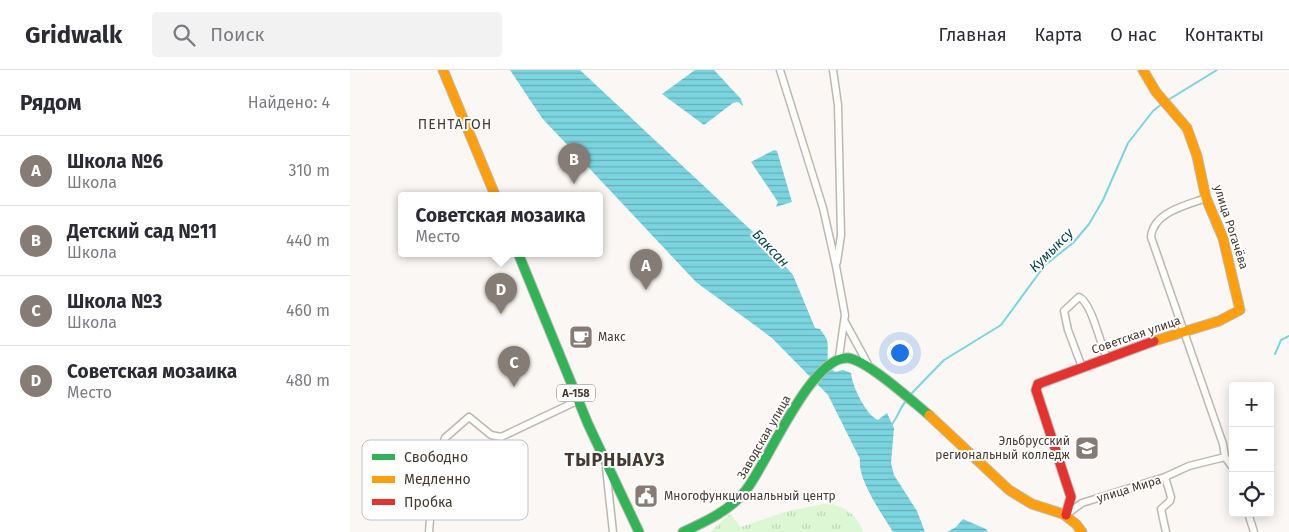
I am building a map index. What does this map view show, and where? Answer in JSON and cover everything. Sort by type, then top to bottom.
[{"type":"street","points":[[443,70],[494,192]]},
{"type":"street","points":[[780,70],[822,208],[844,304],[844,321],[836,359],[853,359],[871,370],[943,427],[1023,500],[1066,515],[1082,532]]},
{"type":"street","points":[[833,70],[838,105],[841,235],[836,266]]},
{"type":"street","name":"улица Рогачёва","points":[[1143,70],[1156,92],[1181,118],[1190,137],[1197,156],[1206,198],[1223,238],[1240,306]]},
{"type":"street","points":[[1206,198],[1158,219],[1151,232],[1154,246],[1224,444],[1225,457],[1229,462]]},
{"type":"street","name":"А-158","points":[[520,257],[606,464],[639,532]]},
{"type":"street","points":[[1082,367],[1068,330],[1064,312],[1079,297],[1083,300],[1092,318],[1107,358]]},
{"type":"street","name":"Советская улица","points":[[1066,515],[1071,497],[1038,396],[1037,386],[1048,378],[1183,330],[1189,331],[1230,316],[1239,312],[1240,306]]},
{"type":"street","points":[[844,321],[871,370]]},
{"type":"street","name":"Заводская улица","points":[[686,531],[725,510],[747,490],[812,381],[836,359]]},
{"type":"street","points":[[445,440],[447,433],[469,417],[496,438],[579,400]]},
{"type":"street","points":[[1165,477],[1189,466],[1225,457]]},
{"type":"street","points":[[606,464],[606,481],[613,532]]},
{"type":"street","name":"улица Мира","points":[[1066,515],[1082,503],[1165,477],[1171,497],[1170,502],[1161,509],[1166,532]]},
{"type":"street","points":[[1249,517],[1254,532]]},
{"type":"street","points":[[634,520],[645,532]]},
{"type":"green space","points":[[829,503],[841,507],[854,516],[863,532],[710,532],[730,514],[741,527],[788,511]]},
{"type":"water","points":[[510,70],[580,70],[766,244],[793,275],[815,328],[820,329],[827,340],[828,361],[831,368],[835,372],[843,370],[851,373],[860,400],[873,417],[878,420],[887,413],[894,428],[891,463],[894,475],[917,511],[925,532],[893,532],[866,486],[860,467],[860,459],[828,395],[772,338],[696,282],[542,118]]},
{"type":"water","points":[[695,70],[714,70],[741,99],[743,106],[738,102],[733,103],[704,125],[662,94]]},
{"type":"water","points":[[774,150],[777,151],[792,202],[776,207],[778,202],[751,162]]},
{"type":"water","points":[[963,519],[986,529],[988,532],[947,532],[956,527]]},
{"type":"waterway","name":"Кумыксу","points":[[1168,100],[1217,70]]},
{"type":"waterway","name":"Кумыксу","points":[[910,395],[944,360],[1001,325],[1045,265],[1073,243],[1089,224],[1103,200],[1128,143],[1153,111],[1162,104]]},
{"type":"waterway","points":[[1275,354],[1281,340],[1289,336]]},
{"type":"waterway","name":"Кумыксу","points":[[892,424],[906,401]]},
{"type":"traffic: fast","points":[[520,257],[588,424],[639,532]]},
{"type":"traffic: fast","points":[[683,532],[717,515],[740,497],[755,477],[805,392],[819,374],[834,362],[848,358],[856,360],[890,382],[929,415]]},
{"type":"traffic: slow","points":[[443,70],[494,192]]},
{"type":"traffic: slow","points":[[1143,70],[1156,92],[1187,128],[1197,156],[1206,198],[1223,238],[1240,310],[1219,321],[1154,341]]},
{"type":"traffic: slow","points":[[929,415],[1009,490],[1032,504],[1063,514],[1076,524],[1082,532]]},
{"type":"traffic: jam","points":[[1066,515],[1071,497],[1036,390],[1038,384],[1154,341]]},
{"type":"place","name":"Детский сад №11","points":[[574,184]]},
{"type":"place","name":"Школа №6","points":[[646,290]]},
{"type":"place","name":"Советская мозаика","points":[[501,314]]},
{"type":"place","name":"Макс","points":[[581,337]]},
{"type":"place","name":"Школа №3","points":[[514,387]]},
{"type":"place","name":"Эльбрусский региональный колледж","points":[[1087,448]]},
{"type":"place","name":"Многофункциональный центр","points":[[646,496]]},
{"type":"district","name":"ПЕНТАГОН","points":[[455,124]]},
{"type":"district","name":"ТЫРНЫАУЗ","points":[[615,460]]},
{"type":"water label","name":"Баксан","points":[[771,248]]}]
